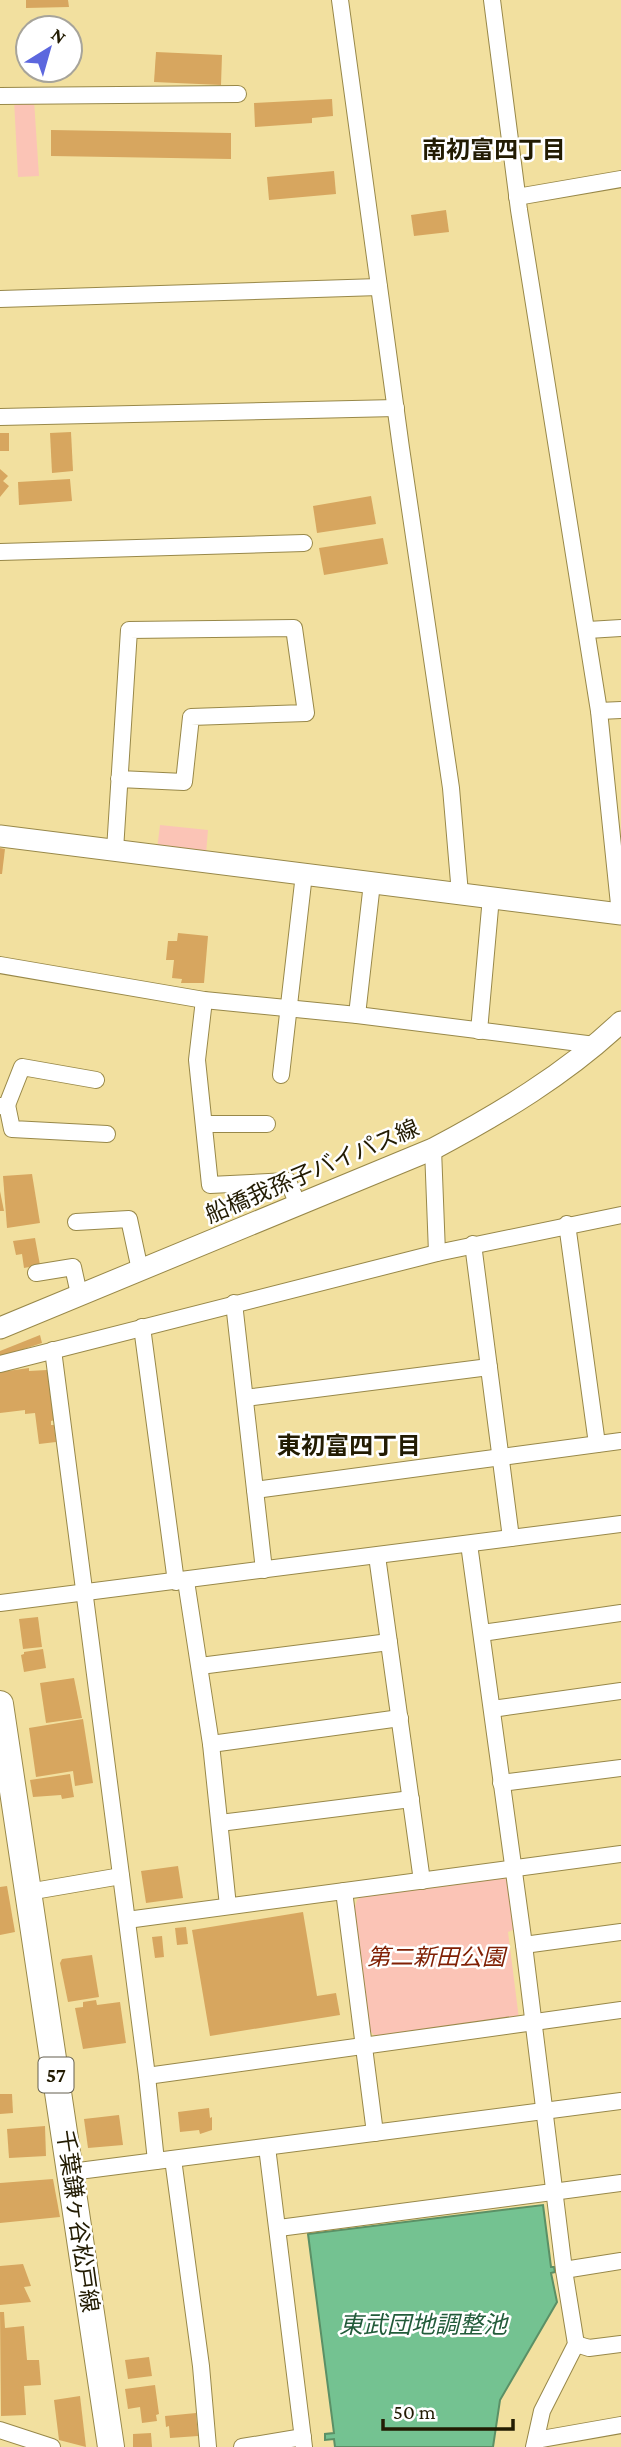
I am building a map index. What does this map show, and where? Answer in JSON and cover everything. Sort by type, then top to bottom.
[{"type":"main road","name":"千葉鎌ヶ谷松戸線","points":[[0,1704],[111,2447]]},
{"type":"street","points":[[340,0],[451,788],[460,894]]},
{"type":"street","points":[[0,836],[620,914],[588,630],[517,197],[492,0]]},
{"type":"street","points":[[0,96],[238,94]]},
{"type":"street","points":[[517,197],[621,179]]},
{"type":"street","points":[[0,299],[379,287]]},
{"type":"street","points":[[0,417],[396,408]]},
{"type":"street","points":[[0,552],[304,543]]},
{"type":"street","points":[[115,850],[119,779],[129,630],[294,628],[306,713],[191,718],[184,782],[119,779]]},
{"type":"street","points":[[588,630],[621,628]]},
{"type":"street","points":[[599,711],[621,710]]},
{"type":"street","points":[[281,1075],[304,874]]},
{"type":"street","points":[[357,1015],[372,883]]},
{"type":"street","points":[[479,1031],[491,897]]},
{"type":"street","points":[[0,965],[204,1000],[357,1015],[595,1045]]},
{"type":"street","points":[[204,1000],[197,1059],[210,1185],[288,1181],[298,1205]]},
{"type":"street","name":"船橋我孫子バイパス線","points":[[0,1328],[433,1150],[476,1127],[532,1091],[595,1045],[621,1022]]},
{"type":"street","points":[[96,1080],[22,1067],[4,1105],[12,1129],[107,1134]]},
{"type":"street","points":[[204,1124],[267,1124]]},
{"type":"street","points":[[433,1150],[437,1253]]},
{"type":"street","points":[[0,1364],[473,1244],[621,1215]]},
{"type":"street","points":[[76,1222],[129,1219],[140,1270]]},
{"type":"street","points":[[567,1224],[597,1444]]},
{"type":"street","points":[[473,1244],[511,1538]]},
{"type":"street","points":[[36,1273],[73,1267],[79,1294]]},
{"type":"street","points":[[234,1303],[264,1570]]},
{"type":"street","points":[[142,1327],[181,1582],[200,1666],[228,1906]]},
{"type":"street","points":[[53,1350],[147,2076],[165,2160],[201,2366],[208,2447]]},
{"type":"street","points":[[245,1398],[488,1367]]},
{"type":"street","points":[[255,1490],[621,1441]]},
{"type":"street","points":[[0,1604],[621,1524]]},
{"type":"street","points":[[469,1544],[576,2344],[542,2411],[535,2443],[621,2425]]},
{"type":"street","points":[[377,1556],[422,1881]]},
{"type":"street","points":[[482,1633],[621,1613]]},
{"type":"street","points":[[200,1666],[389,1642]]},
{"type":"street","points":[[492,1709],[621,1690]]},
{"type":"street","points":[[211,1744],[400,1718]]},
{"type":"street","points":[[501,1783],[621,1768]]},
{"type":"street","points":[[220,1823],[411,1799]]},
{"type":"street","points":[[127,1920],[621,1854]]},
{"type":"street","points":[[28,1892],[121,1877]]},
{"type":"street","points":[[344,1891],[375,2133]]},
{"type":"street","points":[[524,1945],[621,1932]]},
{"type":"street","points":[[147,2076],[621,2010]]},
{"type":"street","points":[[71,2172],[621,2101]]},
{"type":"street","points":[[242,2447],[304,2442],[267,2147]]},
{"type":"street","points":[[279,2228],[621,2183]]},
{"type":"street","points":[[564,2270],[621,2261]]},
{"type":"street","points":[[576,2344],[589,2348],[621,2344]]},
{"type":"street","points":[[0,2430],[52,2447]]},
{"type":"green space","points":[[14,100],[34,100],[39,176],[18,177]]},
{"type":"green space","points":[[160,825],[208,830],[206,854],[157,849]]},
{"type":"green space","name":"第二新田公園","points":[[502,1876],[508,1881],[513,1930],[508,1932],[519,2019],[376,2037],[369,2030],[354,1910],[357,1900],[366,1893]]},
{"type":"water","name":"東武団地調整池","points":[[543,2205],[551,2267],[554,2267],[555,2272],[551,2273],[557,2302],[500,2400],[493,2447],[335,2447],[334,2439],[325,2440],[325,2434],[334,2433],[308,2234]]},
{"type":"building","points":[[26,0],[68,0],[69,7],[26,8]]},
{"type":"building","points":[[156,52],[222,55],[221,85],[154,82]]},
{"type":"building","points":[[332,99],[333,116],[312,118],[312,123],[255,127],[254,103]]},
{"type":"building","points":[[51,130],[231,133],[231,159],[51,156]]},
{"type":"building","points":[[334,171],[336,194],[269,200],[267,177]]},
{"type":"building","points":[[446,210],[449,232],[414,236],[411,215]]},
{"type":"building","points":[[71,432],[73,471],[52,473],[50,433]]},
{"type":"building","points":[[0,433],[9,433],[9,451],[0,451]]},
{"type":"building","points":[[0,469],[8,476],[3,481],[9,486],[0,497]]},
{"type":"building","points":[[70,479],[72,501],[19,505],[18,482]]},
{"type":"building","points":[[371,496],[376,524],[317,533],[313,506]]},
{"type":"building","points":[[383,538],[388,564],[324,575],[319,548]]},
{"type":"building","points":[[0,848],[5,849],[2,874],[0,874]]},
{"type":"building","points":[[178,933],[208,936],[204,983],[181,983],[182,979],[172,978],[174,960],[166,960],[168,941],[177,941]]},
{"type":"building","points":[[32,1174],[40,1223],[7,1228],[3,1176]]},
{"type":"building","points":[[0,1191],[4,1211],[0,1211]]},
{"type":"building","points":[[35,1238],[40,1265],[24,1268],[22,1254],[16,1255],[13,1241]]},
{"type":"building","points":[[40,1335],[42,1343],[0,1357],[0,1351]]},
{"type":"building","points":[[29,1368],[29,1371],[47,1370],[55,1420],[51,1421],[51,1425],[54,1425],[56,1442],[39,1444],[35,1413],[25,1414],[25,1410],[0,1413],[0,1372]]},
{"type":"building","points":[[38,1617],[42,1647],[23,1649],[19,1619]]},
{"type":"building","points":[[43,1649],[46,1668],[24,1672],[21,1655],[24,1652]]},
{"type":"building","points":[[74,1678],[82,1718],[46,1723],[40,1683]]},
{"type":"building","points":[[83,1719],[93,1783],[75,1786],[73,1771],[36,1777],[29,1728]]},
{"type":"building","points":[[70,1774],[74,1797],[33,1797],[30,1780]]},
{"type":"building","points":[[178,1866],[183,1898],[146,1903],[141,1871]]},
{"type":"building","points":[[7,1886],[15,1932],[0,1935],[0,1887]]},
{"type":"building","points":[[303,1912],[317,1996],[336,1993],[340,2015],[210,2036],[192,1930]]},
{"type":"building","points":[[186,1927],[188,1944],[177,1945],[175,1928]]},
{"type":"building","points":[[162,1936],[164,1957],[155,1958],[152,1937]]},
{"type":"building","points":[[92,1955],[99,1997],[68,2002],[60,1963],[62,1959]]},
{"type":"building","points":[[96,2000],[97,2005],[120,2002],[126,2043],[83,2049],[75,2008],[83,2007],[83,2002]]},
{"type":"building","points":[[0,2094],[12,2094],[13,2113],[0,2114]]},
{"type":"building","points":[[209,2108],[212,2130],[200,2134],[199,2130],[180,2132],[178,2112]]},
{"type":"building","points":[[119,2115],[123,2145],[88,2148],[84,2119]]},
{"type":"building","points":[[45,2126],[46,2156],[9,2158],[7,2129]]},
{"type":"building","points":[[53,2179],[60,2217],[0,2223],[0,2183]]},
{"type":"building","points":[[23,2264],[31,2286],[24,2287],[31,2302],[0,2305],[0,2266]]},
{"type":"building","points":[[0,2312],[4,2312],[5,2328],[24,2326],[27,2360],[39,2360],[41,2385],[24,2386],[26,2415],[1,2416]]},
{"type":"building","points":[[149,2357],[152,2376],[128,2379],[125,2360]]},
{"type":"building","points":[[155,2385],[159,2414],[156,2415],[157,2421],[142,2423],[140,2407],[128,2409],[125,2389]]},
{"type":"building","points":[[80,2396],[86,2447],[59,2440],[54,2400]]},
{"type":"building","points":[[196,2413],[198,2436],[170,2438],[165,2416]]},
{"type":"building","points":[[151,2433],[152,2447],[133,2447],[133,2434]]},
{"type":"district","name":"南初富四丁目","points":[[494,150]]},
{"type":"district","name":"東初富四丁目","points":[[349,1446]]}]
